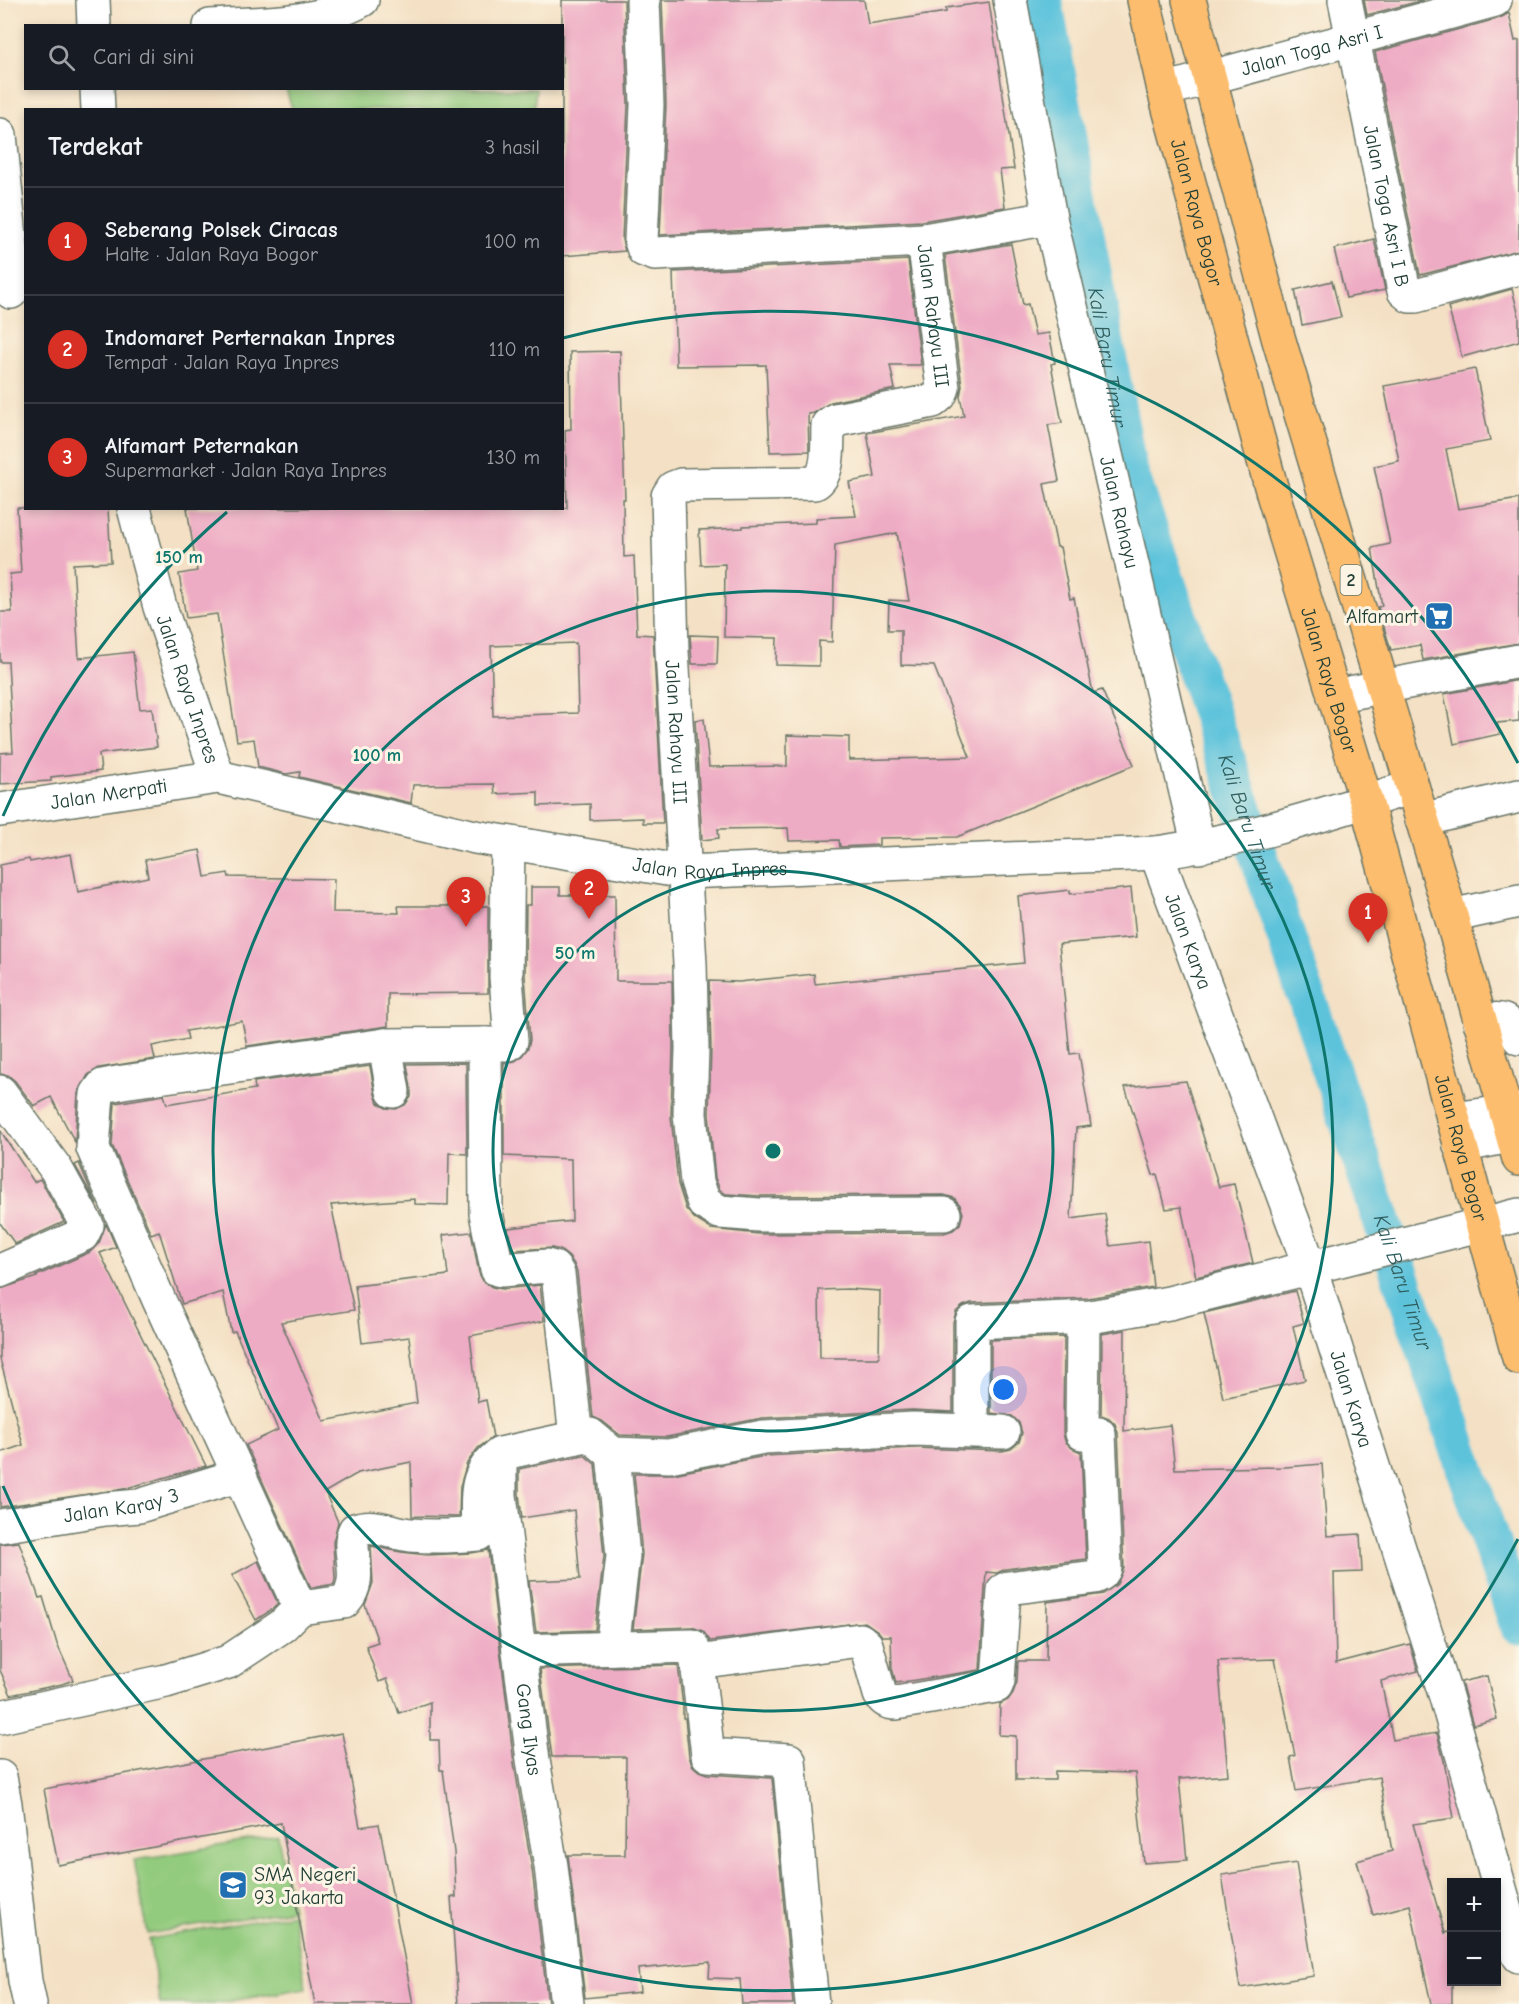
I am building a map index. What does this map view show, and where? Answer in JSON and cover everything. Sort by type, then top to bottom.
[{"type":"highway","name":"Jalan Raya Bogor","points":[[1144,0],[1164,90],[1273,494],[1365,801],[1519,1358]]},
{"type":"highway","name":"2","points":[[1189,0],[1278,337],[1451,916],[1480,1022],[1515,1129]]},
{"type":"street","points":[[93,0],[94,24]]},
{"type":"street","points":[[242,24],[291,21],[348,8],[362,0]]},
{"type":"street","name":"Jalan Rahayu III","points":[[643,0],[647,105],[641,241],[644,250],[655,254],[825,243],[924,240],[943,388],[936,399],[832,421],[828,425],[824,475],[815,483],[681,485],[673,488],[668,496],[672,651],[685,872]]},
{"type":"street","name":"Jalan Rahayu","points":[[1010,0],[1050,218],[1199,847]]},
{"type":"street","points":[[1345,0],[1353,39]]},
{"type":"street","name":"Jalan Toga Asri I","points":[[1164,90],[1495,0]]},
{"type":"street","name":"Jalan Toga Asri I B","points":[[1353,39],[1404,291],[1410,296],[1416,296],[1519,268]]},
{"type":"street","points":[[97,90],[98,108]]},
{"type":"street","points":[[7,141],[14,278],[12,292]]},
{"type":"street","points":[[924,240],[1050,218]]},
{"type":"street","name":"Jalan Raya Inpres","points":[[135,510],[160,607],[218,777],[508,843],[685,872],[1156,854],[1232,840],[1412,787]]},
{"type":"street","points":[[1334,696],[1519,661]]},
{"type":"street","name":"Jalan Merpati","points":[[0,810],[218,777]]},
{"type":"street","points":[[1422,820],[1519,796]]},
{"type":"street","points":[[300,1608],[164,1311],[93,1148],[97,1094],[103,1086],[123,1082],[385,1045],[508,1044],[511,1041],[506,977],[508,843]]},
{"type":"street","name":"Jalan Karya","points":[[1156,854],[1310,1267],[1446,1697],[1519,1956]]},
{"type":"street","points":[[685,872],[692,1048],[690,1114],[697,1182],[704,1203],[720,1212],[759,1215],[944,1214]]},
{"type":"street","points":[[1451,916],[1519,901]]},
{"type":"street","points":[[1480,1022],[1503,1019],[1519,1038]]},
{"type":"street","points":[[485,1044],[486,1213],[495,1267],[501,1270],[547,1266],[554,1268],[558,1274],[576,1437]]},
{"type":"street","points":[[385,1045],[393,1092]]},
{"type":"street","points":[[0,1092],[56,1169],[86,1220],[87,1229],[82,1235],[0,1271]]},
{"type":"street","points":[[1457,1133],[1515,1129]]},
{"type":"street","points":[[56,1169],[93,1148]]},
{"type":"street","points":[[0,1717],[166,1681],[228,1662],[282,1626],[300,1608],[344,1602],[352,1589],[354,1579],[351,1537],[355,1530],[372,1527],[410,1535],[478,1534],[480,1478],[490,1461],[500,1454],[590,1436],[613,1454],[669,1456],[763,1437],[785,1435],[914,1429],[987,1431],[972,1322],[1083,1318],[1169,1303],[1519,1215]]},
{"type":"street","points":[[698,1662],[860,1640],[866,1645],[880,1694],[889,1703],[996,1686],[1004,1590],[1095,1577],[1105,1568],[1099,1434],[1082,1433],[1083,1318]]},
{"type":"street","name":"Gang Ilyas","points":[[500,1454],[500,1495],[519,1651],[533,1760],[551,1866],[567,2004]]},
{"type":"street","points":[[612,1648],[623,1556],[613,1454]]},
{"type":"street","name":"Jalan Karay 3","points":[[0,1526],[105,1509],[139,1506],[240,1474]]},
{"type":"street","points":[[519,1651],[692,1646],[698,1662],[708,1755],[788,1758],[812,2004]]},
{"type":"street","points":[[0,1777],[25,1981],[30,2004]]},
{"type":"green space","points":[[287,90],[536,90],[534,108],[292,108]]},
{"type":"green space","points":[[278,1836],[292,1910],[148,1934],[134,1860]]},
{"type":"green space","points":[[293,1914],[306,1988],[213,2004],[160,2004],[149,1939]]},
{"type":"building","points":[[562,0],[624,0],[628,105],[622,240],[625,251],[564,256],[562,90],[564,90],[564,24],[562,24]]},
{"type":"building","points":[[662,0],[864,0],[868,24],[946,12],[946,8],[989,2],[1014,169],[1000,170],[1005,207],[922,221],[660,235],[666,104]]},
{"type":"building","points":[[1364,0],[1424,0],[1367,15]]},
{"type":"building","points":[[1509,13],[1515,41],[1519,40],[1519,250],[1420,275],[1375,52],[1500,18]]},
{"type":"building","points":[[1374,239],[1385,290],[1346,298],[1334,249]]},
{"type":"building","points":[[1011,244],[1023,305],[1028,304],[1035,335],[1049,333],[1055,363],[1051,364],[1062,423],[1048,425],[1059,481],[1044,484],[1057,547],[1060,547],[1070,599],[1074,598],[1093,693],[1102,690],[1134,765],[957,837],[879,838],[879,845],[840,847],[839,840],[789,841],[788,828],[718,829],[719,838],[702,840],[695,720],[704,719],[709,767],[787,766],[787,735],[849,737],[849,760],[970,757],[934,666],[901,665],[901,630],[888,630],[889,600],[909,601],[897,533],[835,545],[832,642],[819,641],[819,666],[776,665],[777,638],[724,637],[725,564],[701,565],[699,530],[816,523],[816,518],[856,516],[849,482],[875,477],[867,433],[964,416],[945,255]]},
{"type":"building","points":[[908,260],[921,365],[890,365],[895,389],[831,402],[814,413],[808,414],[809,451],[770,452],[766,365],[676,366],[673,272]]},
{"type":"building","points":[[1332,281],[1341,317],[1302,325],[1295,290]]},
{"type":"building","points":[[1512,289],[1519,316],[1519,341],[1462,357],[1448,307]]},
{"type":"building","points":[[620,351],[625,499],[623,499],[624,557],[634,556],[637,634],[653,635],[663,823],[643,823],[643,818],[590,820],[590,804],[538,806],[538,792],[495,794],[494,784],[413,785],[411,803],[299,777],[300,772],[286,774],[258,767],[254,739],[237,741],[217,614],[186,618],[179,574],[197,571],[187,510],[564,510],[567,508],[565,430],[571,429],[570,352]],"holes":[[[576,643],[578,713],[493,716],[491,646]]]},
{"type":"building","points":[[1475,369],[1490,441],[1446,449],[1458,509],[1519,499],[1519,643],[1423,660],[1420,645],[1391,650],[1378,607],[1382,606],[1372,548],[1390,544],[1374,466],[1399,461],[1384,386]]},
{"type":"building","points":[[17,508],[24,508],[24,510],[108,510],[111,562],[73,564],[79,658],[133,652],[140,709],[152,708],[157,747],[99,754],[101,771],[51,777],[51,781],[0,784],[0,753],[13,752],[8,662],[0,662],[0,612],[12,612],[10,574],[21,573]]},
{"type":"building","points":[[690,635],[718,636],[717,664],[692,664]]},
{"type":"building","points":[[1519,680],[1519,721],[1497,723],[1500,734],[1454,744],[1444,694]]},
{"type":"building","points":[[200,850],[205,877],[228,873],[229,877],[334,879],[333,912],[399,913],[398,906],[488,906],[488,993],[388,994],[388,1026],[247,1046],[242,1021],[186,1031],[188,1039],[152,1046],[155,1059],[99,1068],[88,1075],[78,1093],[75,1142],[51,1097],[34,1106],[15,1081],[8,1075],[0,1074],[0,865],[71,854],[78,892],[148,877],[145,860]]},
{"type":"building","points":[[531,887],[560,887],[560,895],[615,895],[616,981],[672,981],[671,1116],[678,1184],[686,1209],[695,1219],[711,1229],[759,1234],[944,1233],[960,1224],[963,1213],[954,1198],[944,1195],[760,1196],[726,1194],[720,1190],[715,1178],[709,1113],[711,1049],[709,981],[739,982],[814,974],[815,984],[1024,963],[1018,896],[1070,890],[1070,894],[1131,888],[1136,937],[1059,944],[1070,1054],[1079,1053],[1091,1126],[1076,1128],[1071,1219],[1105,1214],[1110,1246],[1148,1241],[1153,1287],[1088,1298],[971,1303],[963,1306],[956,1312],[953,1322],[953,1412],[912,1410],[762,1418],[667,1437],[620,1435],[593,1417],[577,1272],[574,1264],[560,1250],[552,1248],[512,1250],[508,1228],[572,1221],[571,1159],[504,1156],[504,1063],[521,1057],[528,1048],[530,1040],[525,976],[526,905],[531,905]],"holes":[[[819,1290],[880,1291],[879,1358],[820,1358]]]},
{"type":"building","points":[[466,1063],[467,1154],[449,1153],[448,1205],[415,1204],[415,1199],[331,1205],[354,1310],[281,1322],[324,1421],[417,1403],[409,1337],[362,1343],[355,1286],[448,1275],[443,1235],[471,1232],[479,1273],[483,1281],[492,1287],[503,1289],[540,1285],[544,1321],[470,1336],[478,1402],[486,1400],[493,1437],[478,1448],[467,1463],[460,1486],[459,1517],[412,1516],[411,1462],[358,1473],[325,1492],[338,1522],[333,1542],[335,1578],[334,1584],[311,1588],[246,1445],[278,1430],[235,1331],[231,1332],[223,1292],[182,1304],[159,1231],[151,1234],[112,1145],[115,1103],[164,1095],[167,1104],[255,1089],[254,1082],[370,1066],[378,1103],[386,1108],[396,1109],[405,1105],[411,1097],[407,1064]]},
{"type":"building","points":[[1186,1081],[1219,1187],[1234,1184],[1253,1263],[1196,1277],[1181,1207],[1166,1209],[1157,1174],[1153,1175],[1125,1087]]},
{"type":"building","points":[[0,1130],[34,1182],[40,1179],[64,1222],[15,1244],[0,1223]]},
{"type":"building","points":[[79,1163],[97,1205],[75,1165]]},
{"type":"building","points":[[106,1224],[116,1247],[100,1253],[206,1466],[123,1489],[0,1507],[0,1453],[23,1445],[0,1359],[0,1289],[37,1277],[90,1252],[99,1243]]},
{"type":"building","points":[[1295,1291],[1304,1323],[1293,1326],[1305,1380],[1223,1398],[1204,1313]]},
{"type":"building","points":[[1125,1330],[1124,1431],[1170,1425],[1175,1469],[1322,1464],[1327,1536],[1360,1534],[1362,1572],[1334,1573],[1336,1663],[1410,1644],[1418,1671],[1381,1681],[1393,1740],[1437,1733],[1444,1761],[1454,1818],[1413,1824],[1445,1933],[1447,1932],[1447,1986],[1452,1986],[1452,2004],[1431,2004],[1410,1905],[1373,1915],[1357,1861],[1392,1851],[1379,1777],[1296,1791],[1290,1757],[1295,1756],[1275,1659],[1218,1661],[1228,1775],[1179,1779],[1187,1860],[1144,1863],[1135,1773],[1055,1771],[1055,1780],[1016,1780],[1016,1736],[999,1735],[1000,1704],[1008,1700],[1013,1693],[1017,1682],[1018,1661],[1046,1661],[1047,1602],[1103,1594],[1117,1584],[1124,1568],[1118,1433],[1115,1424],[1109,1418],[1101,1415],[1102,1334]]},
{"type":"building","points":[[1064,1337],[1063,1433],[1065,1441],[1072,1448],[1081,1452],[1086,1559],[1006,1569],[997,1573],[986,1572],[980,1670],[896,1683],[892,1668],[891,1636],[882,1636],[865,1622],[710,1641],[703,1631],[692,1627],[633,1629],[642,1554],[634,1474],[673,1474],[765,1456],[913,1448],[1002,1451],[1011,1449],[1019,1442],[1022,1433],[1019,1423],[1012,1416],[991,1413],[991,1340]]},
{"type":"building","points":[[584,1455],[595,1464],[604,1556],[595,1630],[536,1632],[529,1581],[580,1579],[574,1510],[522,1518],[519,1469]]},
{"type":"building","points":[[19,1542],[39,1598],[43,1597],[57,1644],[73,1680],[11,1695],[0,1670],[0,1544]]},
{"type":"building","points":[[371,1546],[427,1555],[488,1550],[514,1763],[532,1869],[548,2004],[458,2004],[451,1897],[456,1897],[454,1852],[443,1770],[440,1770],[439,1740],[430,1740],[430,1702],[399,1713],[387,1679],[379,1682],[366,1646],[378,1642],[365,1605],[373,1583]]},
{"type":"building","points":[[258,1561],[278,1604],[256,1620],[232,1575]]},
{"type":"building","points":[[678,1665],[683,1718],[685,1718],[689,1757],[693,1766],[707,1774],[772,1778],[793,2004],[742,2004],[740,1979],[709,1978],[710,1962],[638,1969],[640,1992],[585,1998],[568,1855],[625,1855],[626,1757],[552,1757],[540,1669]]},
{"type":"building","points":[[1487,1676],[1497,1719],[1473,1725],[1461,1682]]},
{"type":"building","points":[[342,1733],[360,1827],[379,1824],[413,2004],[315,2004],[281,1823],[58,1865],[44,1789]]},
{"type":"building","points":[[1296,1863],[1314,1976],[1240,1988],[1222,1875]]},
{"type":"waterway","name":"Kali Baru Timur","points":[[1043,0],[1127,466],[1519,1626]]},
{"type":"place","name":"Alfamart","points":[[1439,616]]},
{"type":"place","name":"Indomaret Perternakan Inpres","points":[[589,919]]},
{"type":"place","name":"Alfamart Peternakan","points":[[466,927]]},
{"type":"place","name":"Seberang Polsek Ciracas","points":[[1368,943]]},
{"type":"place","name":"SMA Negeri 93 Jakarta","points":[[233,1885]]}]
